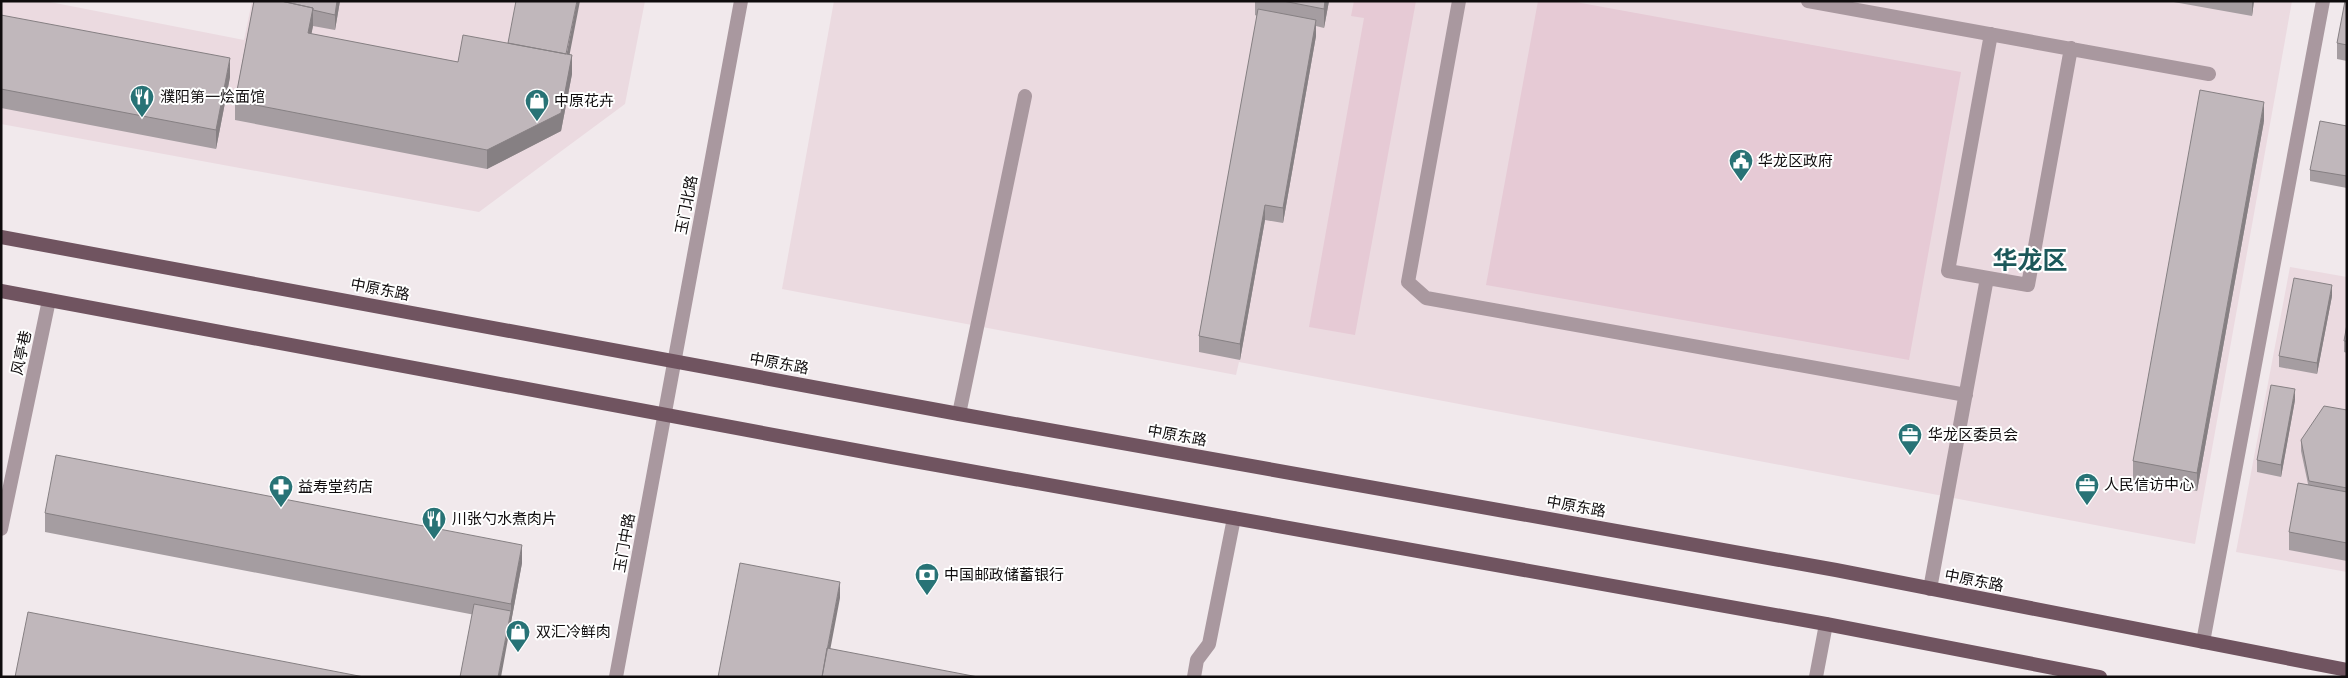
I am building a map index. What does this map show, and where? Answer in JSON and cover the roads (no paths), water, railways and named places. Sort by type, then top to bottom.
[{"type":"main road","name":"中原东路","points":[[1,237],[674,362],[1930,589],[2347,670]]},
{"type":"main road","points":[[1,291],[665,415],[1826,624],[2100,677]]},
{"type":"street","name":"玉门北路","points":[[665,415],[741,1]]},
{"type":"street","points":[[1459,1],[1408,282],[1426,298],[1966,395]]},
{"type":"street","points":[[1808,1],[2209,74]]},
{"type":"street","points":[[2203,642],[2323,1]]},
{"type":"street","points":[[1991,34],[1948,271],[1987,278],[2028,285],[2071,48]]},
{"type":"street","points":[[959,414],[1025,96]]},
{"type":"street","points":[[1930,589],[1987,278]]},
{"type":"street","name":"风亭巷","points":[[1,529],[49,300]]},
{"type":"street","name":"玉门中路","points":[[616,677],[665,415]]},
{"type":"street","points":[[1194,677],[1197,660],[1209,644],[1234,518]]},
{"type":"street","points":[[1816,677],[1826,624]]},
{"type":"place","name":"濮阳第一烩面馆","points":[[142,118]]},
{"type":"place","name":"中原花卉","points":[[537,122]]},
{"type":"place","name":"华龙区政府","points":[[1741,182]]},
{"type":"place","name":"华龙区委员会","points":[[1910,456]]},
{"type":"place","name":"人民信访中心","points":[[2087,506]]},
{"type":"place","name":"益寿堂药店","points":[[281,508]]},
{"type":"place","name":"川张勺水煮肉片","points":[[434,540]]},
{"type":"place","name":"中国邮政储蓄银行","points":[[927,596]]},
{"type":"place","name":"双汇冷鲜肉","points":[[518,653]]},
{"type":"district","name":"华龙区","points":[[2030,261]]}]
